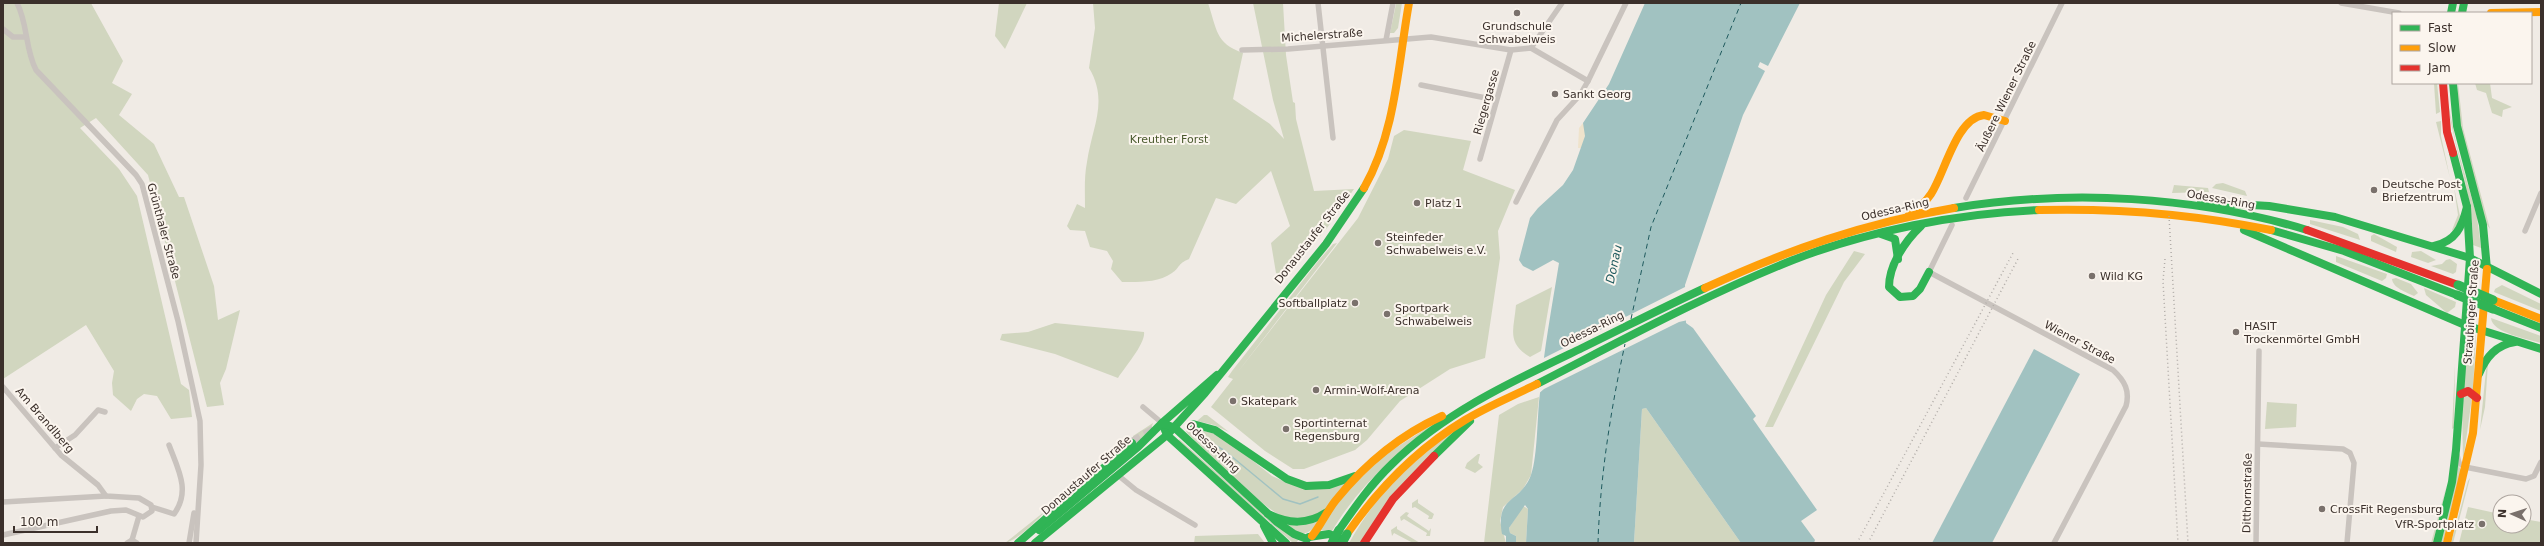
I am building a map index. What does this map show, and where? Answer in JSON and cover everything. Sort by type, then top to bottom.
[{"type":"main road","name":"Donaustaufer Straße","points":[[1035,543],[1119,476],[1175,428],[1343,219],[1363,190],[1376,163],[1388,127],[1409,3]]},
{"type":"main road","name":"Straubinger Straße","points":[[2437,543],[2452,482],[2456,450],[2470,258],[2467,207],[2447,132],[2443,84]]},
{"type":"main road","name":"Straubinger Straße","points":[[2447,543],[2473,433],[2487,266],[2483,225],[2457,126],[2453,84]]},
{"type":"main road","points":[[1896,220],[1918,210],[1937,183],[1968,122],[1981,115],[1987,114],[2004,121]]},
{"type":"main road","points":[[1937,183],[1934,195],[1936,203],[1944,208],[1954,209]]},
{"type":"main road","name":"Odessa-Ring","points":[[1332,543],[1344,536],[1370,502],[1399,470],[1434,440],[1477,414],[1722,291],[1796,259],[1885,234],[2054,198],[2176,202],[2277,222],[2367,250],[2493,304],[2541,319]]},
{"type":"main road","points":[[2176,202],[2286,208],[2335,217],[2470,258],[2541,294]]},
{"type":"main road","name":"Odessa-Ring","points":[[1342,543],[1362,496],[1394,460],[1426,433],[1464,408],[1538,369],[1670,304],[1793,250],[1896,220],[1954,209],[2029,204],[2051,208],[2130,210],[2174,213],[2275,231],[2321,244],[2458,290]]},
{"type":"main road","points":[[2434,246],[2448,243],[2460,232],[2467,207]]},
{"type":"main road","points":[[2208,218],[2274,241],[2464,326],[2482,330],[2541,349]]},
{"type":"main road","points":[[1922,225],[1914,231],[1890,274],[1888,282],[1892,292],[1900,297],[1909,297],[1916,294],[1929,272]]},
{"type":"main road","points":[[1885,234],[1892,237],[1897,244],[1898,259]]},
{"type":"main road","name":"Odessa-Ring","points":[[2493,304],[2541,328]]},
{"type":"main road","points":[[2479,374],[2488,355],[2497,347],[2518,341]]},
{"type":"main road","name":"Donaustaufer Straße","points":[[1022,543],[1054,519],[1217,375]]},
{"type":"main road","points":[[2461,394],[2468,391],[2477,398]]},
{"type":"main road","points":[[1306,539],[1361,473],[1413,432],[1438,418],[1464,408]]},
{"type":"main road","points":[[1364,543],[1393,499],[1413,476],[1477,414]]},
{"type":"main road","name":"Odessa-Ring","points":[[1162,423],[1175,428],[1288,531],[1306,539]]},
{"type":"main road","name":"Odessa-Ring","points":[[1162,423],[1167,435],[1286,543]]},
{"type":"main road","points":[[1193,424],[1214,429],[1227,435],[1275,474],[1296,483],[1319,485],[1334,484],[1361,473]]},
{"type":"main road","points":[[1018,543],[1132,443]]},
{"type":"main road","points":[[1268,514],[1278,520],[1296,523],[1313,520],[1328,511]]},
{"type":"main road","points":[[1259,519],[1274,543]]},
{"type":"main road","points":[[1306,539],[1329,534],[1344,536]]},
{"type":"street","name":"Grünthaler Straße","points":[[17,3],[22,12],[29,55],[36,70],[136,175],[142,184],[196,399],[202,442],[196,543]]},
{"type":"street","points":[[1318,3],[1333,138]]},
{"type":"street","points":[[1386,40],[1393,3]]},
{"type":"street","points":[[1562,3],[1531,48],[1588,82]]},
{"type":"street","points":[[1516,202],[1557,120],[1580,95],[1588,82],[1626,3]]},
{"type":"street","name":"Äußere Wiener Straße","points":[[1966,198],[2062,3]]},
{"type":"street","points":[[2341,3],[2393,12]]},
{"type":"street","points":[[3,28],[14,37],[26,38]]},
{"type":"street","name":"Michelerstraße","points":[[1242,50],[1288,50],[1403,38],[1431,37],[1511,50],[1531,48]]},
{"type":"street","name":"Riegergasse","points":[[1480,159],[1511,50]]},
{"type":"street","points":[[1421,85],[1496,100]]},
{"type":"street","points":[[2525,231],[2541,192]]},
{"type":"street","points":[[1929,272],[1952,225]]},
{"type":"street","name":"Wiener Straße","points":[[1929,272],[2113,370],[2126,385],[2128,391],[2126,406],[2054,543]]},
{"type":"street","name":"Ditthornstraße","points":[[2256,543],[2260,351]]},
{"type":"street","name":"Am Brandlberg","points":[[3,387],[54,448],[98,485],[106,496]]},
{"type":"street","points":[[1143,407],[1162,423]]},
{"type":"street","points":[[54,448],[75,435],[98,410],[105,412]]},
{"type":"street","name":"Ditthornstraße","points":[[2258,444],[2343,450],[2350,453],[2354,463],[2348,543]]},
{"type":"street","points":[[3,502],[106,496],[139,498],[146,501],[152,507],[174,514],[181,504],[184,485],[169,445]]},
{"type":"street","points":[[2456,450],[2459,464],[2465,467],[2526,478],[2534,476],[2541,462]]},
{"type":"street","name":"Donaustaufer Straße","points":[[1119,476],[1136,490],[1195,525]]},
{"type":"street","name":"Grünthaler Straße","points":[[189,543],[198,494]]},
{"type":"street","points":[[3,535],[111,511],[126,510],[139,516],[147,517],[152,507]]},
{"type":"street","points":[[132,542],[139,516]]},
{"type":"green space","points":[[3,3],[91,3],[123,61],[112,83],[132,94],[119,115],[154,144],[179,197],[184,197],[214,286],[218,320],[240,310],[226,369],[220,383],[224,405],[207,407],[148,175],[96,118],[80,128],[119,169],[137,196],[181,384],[189,390],[192,417],[171,419],[157,396],[144,394],[137,399],[131,411],[113,395],[112,383],[114,371],[86,325],[3,379]]},
{"type":"green space","points":[[999,3],[1027,3],[1005,49],[995,36]]},
{"type":"green space","name":"Kreuther Forst","points":[[1093,3],[1208,3],[1218,34],[1222,40],[1227,45],[1243,53],[1233,99],[1270,124],[1284,139],[1273,100],[1253,3],[1283,3],[1286,55],[1293,102],[1295,103],[1296,119],[1314,191],[1354,189],[1327,228],[1283,277],[1276,273],[1271,243],[1290,226],[1271,171],[1236,204],[1216,198],[1189,259],[1180,264],[1172,273],[1161,279],[1122,282],[1111,269],[1113,261],[1107,251],[1090,247],[1085,231],[1070,230],[1067,226],[1077,204],[1085,208],[1086,168],[1097,114],[1098,92],[1095,80],[1089,68],[1095,28]]},
{"type":"green space","points":[[1402,3],[1398,28],[1394,33],[1390,33],[1396,4]]},
{"type":"green space","points":[[2434,84],[2437,84],[2440,112],[2436,114]]},
{"type":"green space","points":[[2458,84],[2463,128],[2490,229],[2485,222],[2458,119]]},
{"type":"green space","points":[[2475,84],[2490,84],[2492,98],[2512,107],[2503,110],[2502,117],[2492,113],[2486,93],[2477,90]]},
{"type":"green space","points":[[2447,98],[2456,143],[2477,217],[2481,248],[2473,245],[2467,190],[2454,135],[2450,117]]},
{"type":"green space","points":[[2441,121],[2441,136],[2450,178],[2436,122]]},
{"type":"green space","name":"Sportpark Schwabelweis","points":[[1404,130],[1471,141],[1463,170],[1515,190],[1498,231],[1500,258],[1485,358],[1450,369],[1400,401],[1367,440],[1355,450],[1304,469],[1293,469],[1265,451],[1211,407],[1233,379],[1228,377],[1232,371],[1319,260],[1333,244],[1337,243],[1237,373],[1358,218],[1388,159],[1394,136]]},
{"type":"green space","points":[[2223,183],[2245,191],[2247,196],[2212,188],[2216,184]]},
{"type":"green space","points":[[2174,185],[2208,188],[2209,192],[2172,193]]},
{"type":"green space","points":[[2454,187],[2460,216],[2455,233],[2452,230],[2458,215]]},
{"type":"green space","points":[[2310,220],[2343,227],[2358,234],[2360,240],[2310,224]]},
{"type":"green space","points":[[2374,234],[2397,247],[2396,252],[2371,241],[2371,236]]},
{"type":"green space","points":[[1854,251],[1865,254],[1844,282],[1773,427],[1765,427],[1826,295]]},
{"type":"green space","points":[[2421,251],[2436,260],[2428,263],[2411,257],[2412,252]]},
{"type":"green space","points":[[2336,256],[2387,274],[2386,278],[2382,281],[2336,262]]},
{"type":"green space","points":[[2450,259],[2457,264],[2456,272],[2453,274],[2431,266],[2442,264],[2446,260]]},
{"type":"green space","points":[[2396,278],[2411,284],[2418,293],[2414,296],[2397,287],[2392,279]]},
{"type":"green space","points":[[2502,285],[2541,304],[2541,311],[2494,292],[2495,289]]},
{"type":"green space","points":[[1552,287],[1541,351],[1530,357],[1522,352],[1514,341],[1513,328],[1516,305]]},
{"type":"green space","points":[[2424,288],[2456,302],[2455,307],[2447,313],[2426,295]]},
{"type":"green space","points":[[2491,318],[2541,336],[2541,343],[2512,335],[2497,328]]},
{"type":"green space","points":[[1055,323],[1144,332],[1144,337],[1118,378],[1055,354],[1000,340],[1002,334],[1028,332]]},
{"type":"green space","points":[[2470,331],[2476,335],[2473,390],[2463,389]]},
{"type":"green space","points":[[2488,363],[2485,407],[2480,430],[2486,370]]},
{"type":"green space","points":[[2455,364],[2454,428],[2452,429]]},
{"type":"green space","points":[[2465,394],[2472,397],[2463,462],[2462,405]]},
{"type":"green space","points":[[1539,397],[1531,475],[1523,489],[1503,507],[1500,521],[1506,543],[1484,543],[1499,415],[1518,404]]},
{"type":"green space","points":[[2267,402],[2297,404],[2296,427],[2265,429]]},
{"type":"green space","points":[[1646,408],[1741,543],[1634,543],[1642,409]]},
{"type":"green space","points":[[1204,415],[1207,415],[1229,432],[1214,425],[1197,421]]},
{"type":"green space","points":[[1438,421],[1408,445],[1367,484],[1354,499],[1332,531],[1320,530],[1342,496],[1386,454]]},
{"type":"green space","points":[[1153,423],[1151,429],[1133,446],[1133,436]]},
{"type":"green space","points":[[1190,427],[1222,436],[1272,476],[1288,483],[1350,480],[1331,504],[1321,512],[1311,517],[1292,520],[1269,508],[1239,483],[1188,434],[1186,431]]},
{"type":"green space","points":[[1454,430],[1359,543],[1349,543],[1371,508],[1396,480]]},
{"type":"green space","points":[[1179,439],[1276,525],[1299,539],[1296,543],[1293,543],[1178,441]]},
{"type":"green space","points":[[1480,454],[1478,463],[1483,467],[1475,473],[1465,468],[1467,463]]},
{"type":"green space","points":[[2458,465],[2461,470],[2443,543],[2440,543]]},
{"type":"green space","points":[[2470,478],[2453,543],[2451,543],[2468,481]]},
{"type":"green space","points":[[2447,484],[2433,543],[2431,543]]},
{"type":"green space","points":[[1418,499],[1418,503],[1434,514],[1432,519],[1428,519],[1429,516],[1415,507],[1412,508],[1412,503]]},
{"type":"green space","points":[[1523,506],[1528,509],[1526,543],[1516,543],[1516,536],[1510,533],[1509,528]]},
{"type":"green space","name":"VfR-Sportplatz","points":[[2468,507],[2492,512],[2492,534],[2532,534],[2532,520],[2541,522],[2541,543],[2459,543]]},
{"type":"green space","points":[[1044,512],[1026,530],[1014,539],[1005,543]]},
{"type":"green space","points":[[1406,512],[1409,513],[1407,516],[1429,531],[1431,528],[1430,536],[1426,536],[1427,533],[1404,519],[1401,521],[1400,517]]},
{"type":"green space","points":[[1321,518],[1312,530],[1303,533],[1281,523]]},
{"type":"green space","points":[[1397,526],[1397,529],[1420,543],[1413,543],[1394,533],[1392,536],[1391,530]]},
{"type":"green space","points":[[1258,534],[1265,543],[1194,543],[1195,536]]},
{"type":"sand","points":[[1583,123],[1586,131],[1582,148],[1578,148],[1579,128]]},
{"type":"water","name":"Donau","points":[[1645,3],[1800,3],[1768,66],[1760,62],[1758,67],[1765,71],[1743,115],[1685,285],[1686,323],[1693,328],[1756,416],[1753,419],[1817,510],[1801,521],[1815,540],[1814,543],[1741,543],[1646,408],[1642,409],[1634,543],[1526,543],[1528,509],[1525,505],[1509,528],[1510,533],[1516,536],[1516,543],[1506,543],[1506,536],[1502,534],[1502,512],[1505,506],[1521,491],[1526,484],[1533,467],[1548,328],[1559,263],[1553,260],[1533,271],[1523,266],[1519,260],[1530,218],[1538,208],[1563,185],[1573,170],[1585,136],[1583,123],[1609,84]]},
{"type":"water","points":[[2034,349],[2080,374],[1992,543],[1932,543]]},
{"type":"pier","points":[[1687,286],[1688,320],[1679,322],[1544,389],[1537,395],[1542,359]]},
{"type":"waterway","points":[[1190,430],[1225,451],[1283,499],[1300,504],[1318,497]]},
{"type":"ferry route","points":[[1631,319],[1651,227],[1741,3]]},
{"type":"ferry route","points":[[1598,543],[1601,493],[1607,443],[1625,344]]},
{"type":"tunnel","points":[[1132,443],[1156,429]]},
{"type":"railway","points":[[2169,216],[2188,543]]},
{"type":"railway","points":[[1857,543],[2013,253]]},
{"type":"railway","points":[[1868,543],[2019,257]]},
{"type":"railway","points":[[2165,259],[2163,281],[2178,543]]},
{"type":"traffic: fast","points":[[2451,12],[2453,3]]},
{"type":"traffic: fast","points":[[2462,12],[2464,3]]},
{"type":"traffic: fast","points":[[2453,84],[2457,126],[2483,225],[2487,269]]},
{"type":"traffic: fast","points":[[2437,543],[2452,482],[2456,450],[2470,258],[2467,207],[2453,153]]},
{"type":"traffic: fast","points":[[1217,375],[1162,423],[1167,435],[1205,393],[1326,244],[1364,188]]},
{"type":"traffic: fast","points":[[1954,208],[1998,202],[2042,199],[2132,199],[2177,203],[2221,210],[2307,230]]},
{"type":"traffic: fast","points":[[2201,202],[2269,206],[2335,217],[2470,258],[2541,294]]},
{"type":"traffic: fast","points":[[2434,246],[2442,244],[2453,237],[2463,221],[2467,207]]},
{"type":"traffic: fast","points":[[1537,384],[1695,303],[1793,260],[1851,240],[1914,225],[1977,215],[2039,210]]},
{"type":"traffic: fast","points":[[1921,226],[1909,239],[1899,254],[1892,270],[1889,287],[1900,297],[1913,296],[1920,289],[1929,272]]},
{"type":"traffic: fast","points":[[2244,230],[2465,325],[2541,349]]},
{"type":"traffic: fast","points":[[2271,230],[2344,251],[2457,295]]},
{"type":"traffic: fast","points":[[1881,234],[1895,239],[1898,259]]},
{"type":"traffic: fast","points":[[2458,285],[2493,300]]},
{"type":"traffic: fast","points":[[1339,530],[1357,504],[1392,464],[1413,445],[1458,412],[1532,372],[1705,288]]},
{"type":"traffic: fast","points":[[2457,295],[2493,309]]},
{"type":"traffic: fast","points":[[2493,309],[2541,328]]},
{"type":"traffic: fast","points":[[2479,374],[2488,357],[2492,353],[2502,346],[2515,342]]},
{"type":"traffic: fast","points":[[1434,456],[1470,421]]},
{"type":"traffic: fast","points":[[1039,530],[1138,447],[1162,423],[1175,428],[1277,522],[1294,534],[1307,539]]},
{"type":"traffic: fast","points":[[1193,424],[1215,430],[1287,479],[1306,486],[1329,485],[1355,476]]},
{"type":"traffic: fast","points":[[1035,543],[1167,435],[1286,543]]},
{"type":"traffic: fast","points":[[1018,543],[1132,443]]},
{"type":"traffic: fast","points":[[1268,514],[1283,520],[1298,522],[1312,519],[1327,512]]},
{"type":"traffic: fast","points":[[1264,526],[1273,543]]},
{"type":"traffic: fast","points":[[1332,543],[1339,530]]},
{"type":"traffic: fast","points":[[1309,537],[1329,534],[1341,539]]},
{"type":"traffic: fast","points":[[1342,543],[1347,534]]},
{"type":"traffic: slow","points":[[1364,188],[1375,166],[1389,121],[1409,3]]},
{"type":"traffic: slow","points":[[2532,12],[2541,12]]},
{"type":"traffic: slow","points":[[1909,215],[1921,206],[1931,194],[1952,148],[1966,126],[1974,118],[1984,115],[2005,121]]},
{"type":"traffic: slow","points":[[1705,288],[1736,274],[1827,239],[1889,221],[1954,208]]},
{"type":"traffic: slow","points":[[2039,210],[2098,210],[2155,213],[2242,224],[2271,230]]},
{"type":"traffic: slow","points":[[2447,543],[2473,433],[2487,269]]},
{"type":"traffic: slow","points":[[2493,300],[2541,319]]},
{"type":"traffic: slow","points":[[1347,534],[1386,485],[1415,457],[1447,431],[1474,415],[1537,384]]},
{"type":"traffic: slow","points":[[1312,536],[1336,500],[1359,474],[1398,441],[1442,416]]},
{"type":"traffic: jam","points":[[2443,84],[2447,132],[2453,153]]},
{"type":"traffic: jam","points":[[2307,230],[2458,285]]},
{"type":"traffic: jam","points":[[2461,394],[2468,391],[2477,398]]},
{"type":"traffic: jam","points":[[1364,543],[1393,499],[1434,456]]},
{"type":"place","name":"Grundschule Schwabelweis","points":[[1517,13]]},
{"type":"place","name":"Sankt Georg","points":[[1555,94]]},
{"type":"place","name":"Deutsche Post Briefzentrum","points":[[2374,190]]},
{"type":"place","name":"Platz 1","points":[[1417,203]]},
{"type":"place","name":"Steinfeder Schwabelweis e.V.","points":[[1378,243]]},
{"type":"place","name":"Wild KG","points":[[2092,276]]},
{"type":"place","name":"Softballplatz","points":[[1355,303]]},
{"type":"place","name":"Sportpark Schwabelweis","points":[[1387,314]]},
{"type":"place","name":"HASIT Trockenmörtel GmbH","points":[[2236,332]]},
{"type":"place","name":"Armin-Wolf-Arena","points":[[1316,390]]},
{"type":"place","name":"Skatepark","points":[[1233,401]]},
{"type":"place","name":"Sportinternat Regensburg","points":[[1286,429]]},
{"type":"place","name":"CrossFit Regensburg","points":[[2322,509]]},
{"type":"place","name":"VfR-Sportplatz","points":[[2482,524]]}]
